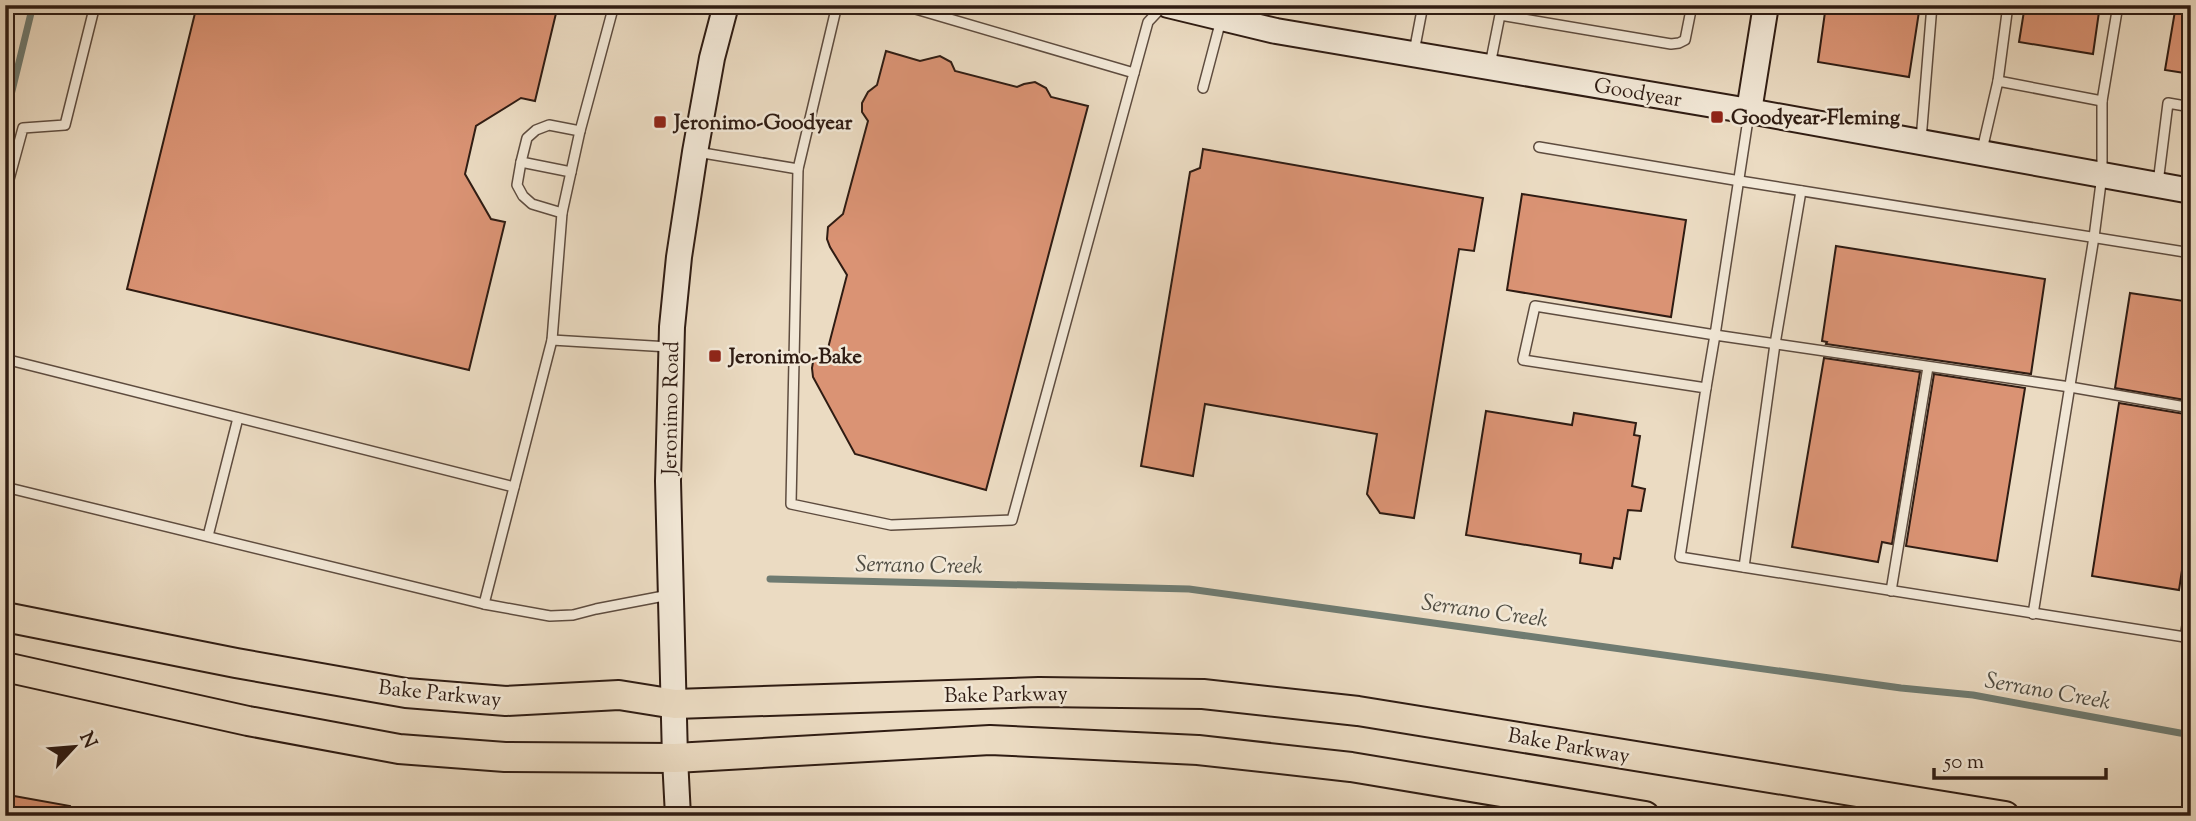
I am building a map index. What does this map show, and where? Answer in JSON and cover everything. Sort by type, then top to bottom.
[{"type":"main road","name":"Bake Parkway","points":[[5,617],[236,663],[406,693],[506,701],[619,695],[675,704],[1039,692],[1203,694],[1358,711],[2005,816]]},
{"type":"main road","points":[[5,667],[248,722],[399,749],[505,757],[675,758],[990,740],[1198,750],[1351,767],[1645,816]]},
{"type":"street","name":"Jeronimo Road","points":[[678,816],[668,481],[671,348],[679,257],[695,152],[712,58],[726,5]]},
{"type":"street","name":"Goodyear","points":[[1166,5],[1276,31],[1749,111],[2191,191]]},
{"type":"street","points":[[1749,111],[1766,5]]},
{"type":"lane","points":[[5,194],[23,128],[65,125],[95,5]]},
{"type":"lane","points":[[484,604],[552,340],[562,213],[580,131],[614,5]]},
{"type":"lane","points":[[837,5],[798,169],[791,504],[891,525],[1012,520],[1148,22],[1166,5]]},
{"type":"lane","points":[[902,5],[1134,73]]},
{"type":"lane","points":[[1413,54],[1423,5]]},
{"type":"lane","points":[[1489,67],[1500,15],[1671,44],[1685,40],[1692,5]]},
{"type":"lane","points":[[1920,142],[1932,5]]},
{"type":"lane","points":[[1982,153],[1998,81],[2008,5]]},
{"type":"lane","points":[[2033,614],[2094,237],[2102,175],[2102,101],[2118,5]]},
{"type":"lane","points":[[1203,88],[1221,19]]},
{"type":"lane","points":[[1998,81],[2102,101]]},
{"type":"lane","points":[[2158,185],[2168,103],[2191,107]]},
{"type":"lane","points":[[1749,111],[1680,557],[2188,638],[2191,601]]},
{"type":"lane","points":[[562,213],[532,204],[523,196],[517,185],[521,162],[527,138],[536,130],[549,125],[580,131]]},
{"type":"lane","points":[[1539,147],[2191,253]]},
{"type":"lane","points":[[695,152],[798,169]]},
{"type":"lane","points":[[521,162],[571,172]]},
{"type":"lane","points":[[1744,567],[1775,344],[1801,191]]},
{"type":"lane","points":[[1706,388],[1523,360],[1535,306],[2070,387],[2191,408]]},
{"type":"lane","points":[[552,340],[671,348]]},
{"type":"lane","points":[[5,359],[514,487]]},
{"type":"lane","points":[[1891,591],[1928,367]]},
{"type":"lane","points":[[208,536],[238,418]]},
{"type":"lane","points":[[5,487],[484,604],[550,617],[573,615],[671,595]]},
{"type":"path","points":[[5,29],[11,5]]},
{"type":"building","points":[[197,5],[558,5],[535,101],[521,98],[476,126],[465,174],[491,219],[505,222],[469,370],[127,289]]},
{"type":"building","points":[[1826,5],[1920,5],[1909,77],[1818,62]]},
{"type":"building","points":[[2025,5],[2100,5],[2093,54],[2019,42]]},
{"type":"building","points":[[2176,5],[2191,5],[2191,74],[2165,70]]},
{"type":"building","points":[[886,51],[920,61],[940,56],[951,62],[955,71],[1017,87],[1035,82],[1046,88],[1051,97],[1088,106],[986,490],[855,454],[813,377],[813,362],[827,352],[847,275],[830,247],[827,239],[828,227],[843,214],[868,121],[862,112],[862,103],[868,92],[877,85]]},
{"type":"building","points":[[1203,149],[1483,198],[1474,251],[1459,249],[1414,518],[1380,513],[1367,494],[1377,434],[1205,404],[1193,476],[1141,466],[1190,172],[1200,168]]},
{"type":"building","points":[[1522,194],[1686,220],[1671,317],[1507,290]]},
{"type":"building","points":[[1836,246],[2045,279],[2031,374],[1826,344],[1827,342],[1822,341]]},
{"type":"building","points":[[2130,293],[2191,302],[2191,401],[2115,388]]},
{"type":"building","points":[[1824,358],[1920,372],[1892,544],[1882,542],[1878,562],[1792,547]]},
{"type":"building","points":[[1934,374],[2025,388],[1997,561],[1906,546]]},
{"type":"building","points":[[2119,403],[2191,415],[2191,511],[2179,590],[2092,576]]},
{"type":"building","points":[[1486,411],[1572,425],[1574,413],[1636,423],[1634,435],[1640,436],[1632,486],[1645,489],[1641,511],[1628,510],[1620,559],[1614,558],[1612,568],[1580,563],[1581,554],[1466,535]]},
{"type":"building","points":[[14,796],[70,806],[69,816],[11,816]]},
{"type":"waterway","name":"Serrano Creek","points":[[10,99],[33,5]]},
{"type":"waterway","name":"Serrano Creek","points":[[770,579],[1189,589],[1901,688],[1973,695],[2191,735]]},
{"type":"place","name":"Goodyear-Fleming","points":[[1717,117]]},
{"type":"place","name":"Jeronimo-Goodyear","points":[[660,122]]},
{"type":"place","name":"Jeronimo-Bake","points":[[715,356]]}]
